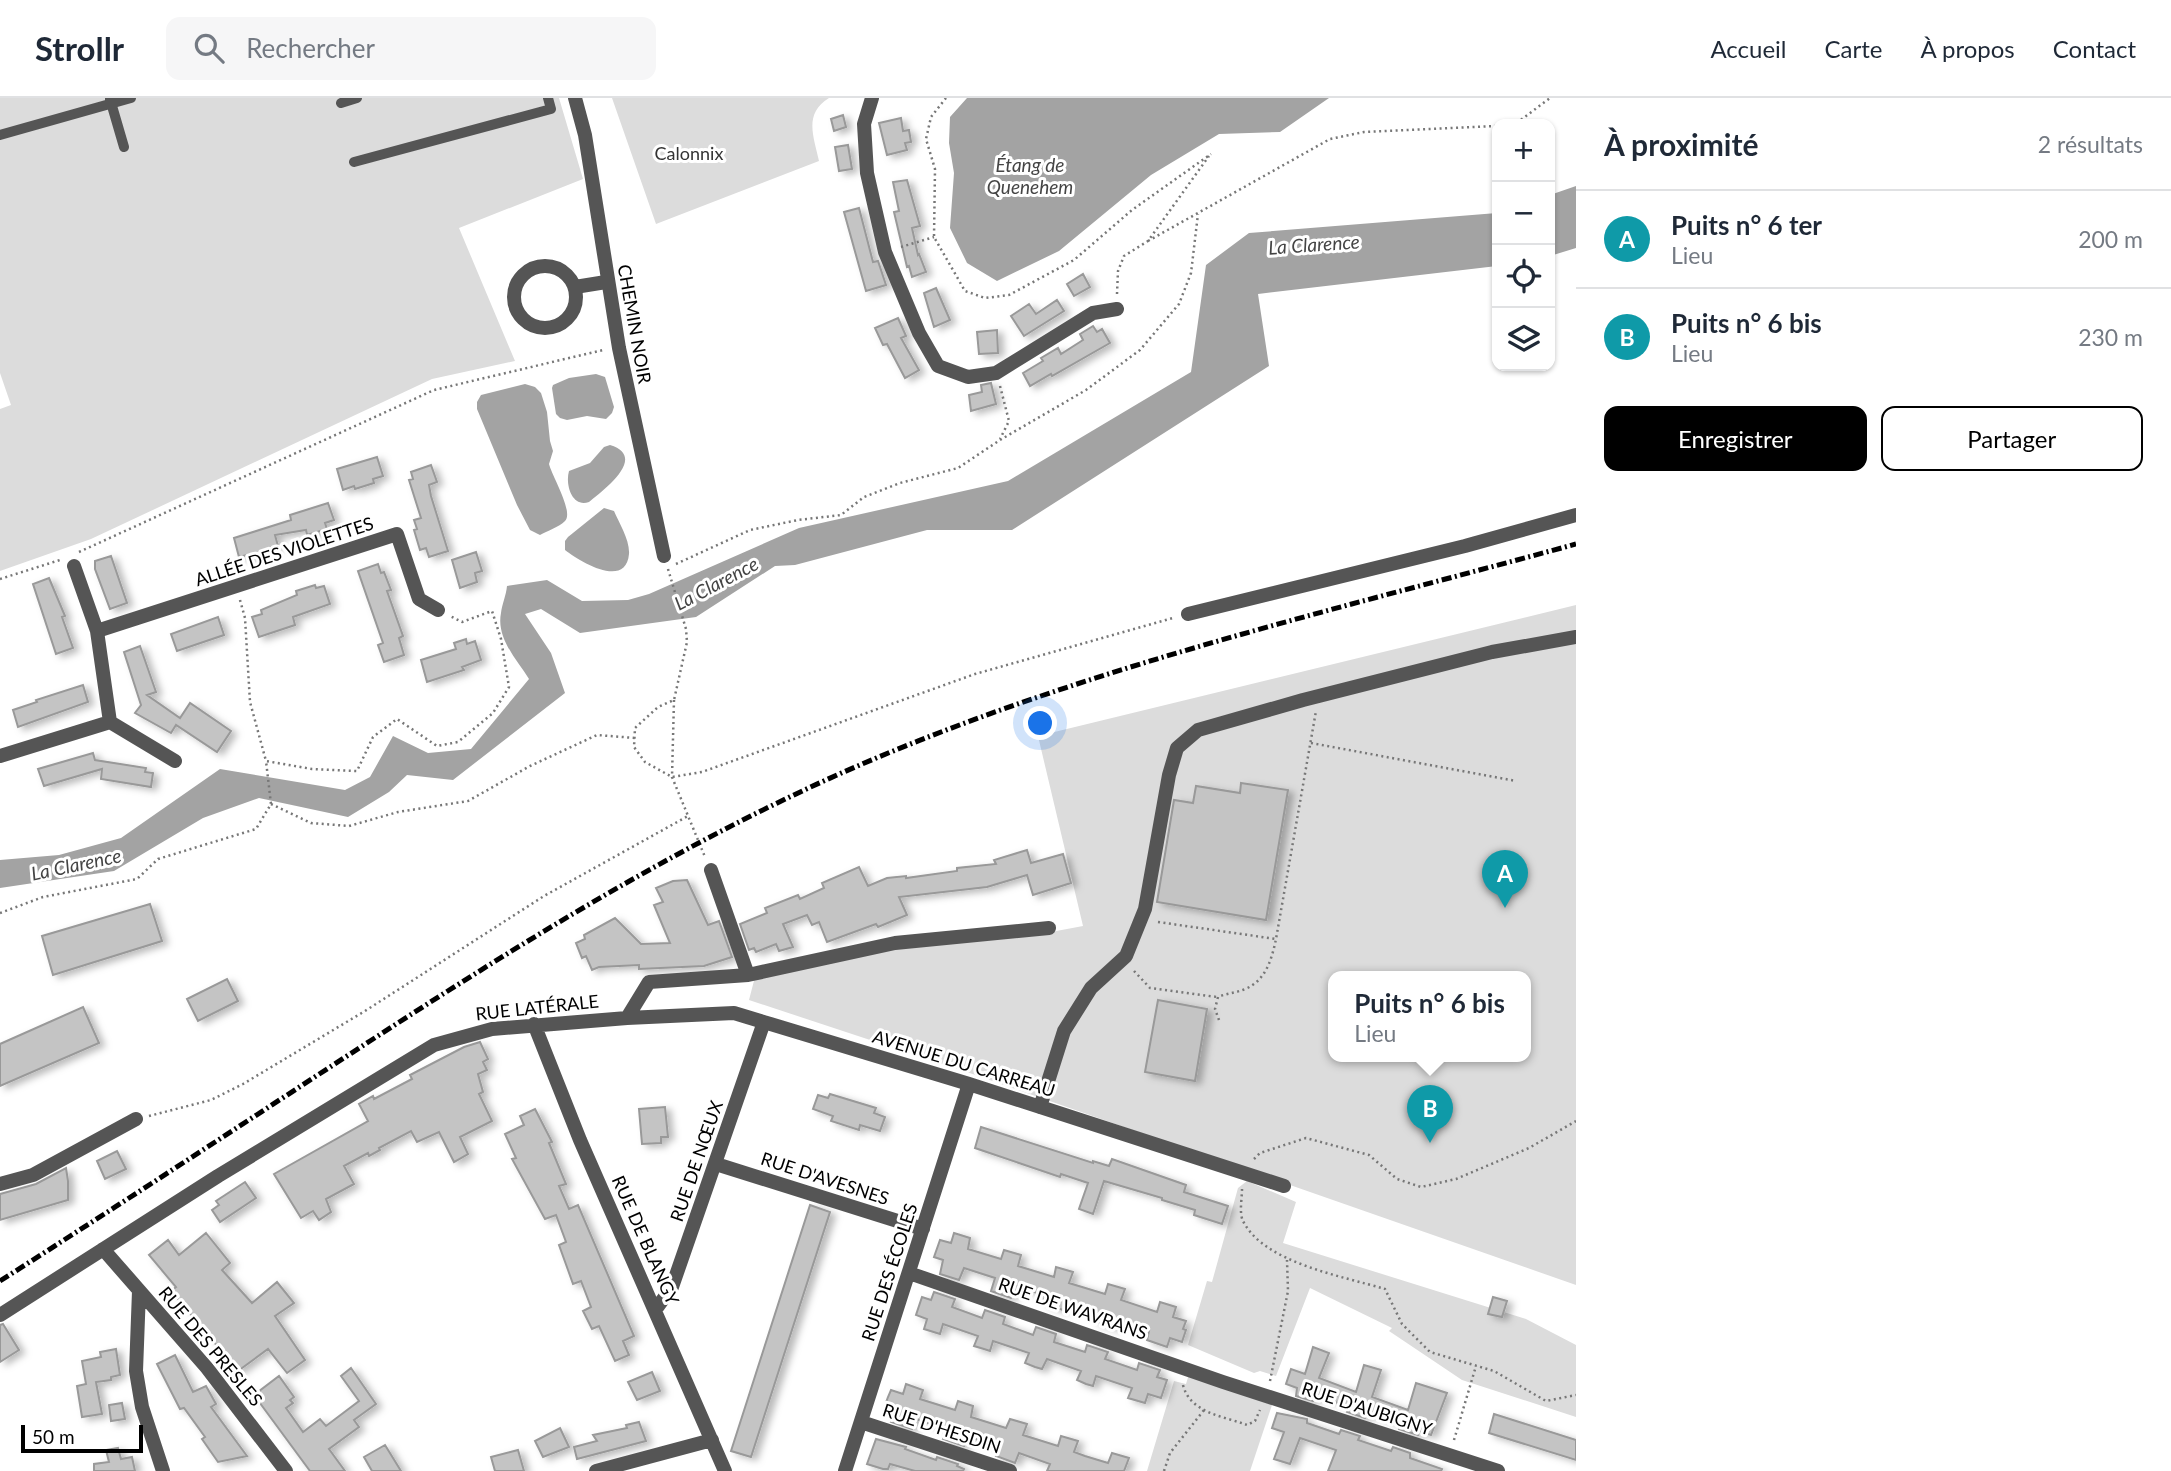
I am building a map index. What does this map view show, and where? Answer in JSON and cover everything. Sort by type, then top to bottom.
[{"type":"street","name":"CHEMIN NOIR","points":[[575,98],[585,135],[619,348],[665,562]]},
{"type":"street","points":[[872,98],[864,124],[867,173],[886,252],[919,334],[938,366],[968,377],[996,373],[1093,313],[1117,309]]},
{"type":"street","points":[[545,266],[558,268],[568,276],[575,287],[576,300],[572,312],[564,322],[552,327],[539,327],[527,322],[514,300],[522,276],[545,266]]},
{"type":"street","points":[[575,287],[607,282]]},
{"type":"street","points":[[1188,614],[1465,546],[1576,515]]},
{"type":"street","name":"ALLÉE DES VIOLETTES","points":[[97,631],[397,534],[419,599],[438,610]]},
{"type":"street","points":[[74,566],[97,631],[110,722]]},
{"type":"street","points":[[1040,1107],[1064,1031],[1091,988],[1126,956],[1145,909],[1169,775],[1177,748],[1198,730],[1319,696],[1492,652],[1576,638]]},
{"type":"street","points":[[0,756],[110,722],[175,761]]},
{"type":"street","points":[[710,870],[748,975]]},
{"type":"street","points":[[627,1018],[649,982],[748,975],[895,943],[1049,928]]},
{"type":"street","name":"AVENUE DU CARREAU","points":[[627,1018],[734,1013],[969,1084],[1284,1186]]},
{"type":"street","name":"RUE LATÉRALE","points":[[0,1315],[414,1055],[459,1037],[492,1029],[627,1018]]},
{"type":"street","name":"RUE DE NŒUX","points":[[656,1309],[672,1286],[764,1022]]},
{"type":"street","name":"RUE DE BLANGY","points":[[534,1024],[580,1140],[725,1471]]},
{"type":"street","name":"RUE DES ÉCOLES","points":[[845,1471],[969,1084]]},
{"type":"street","points":[[0,1184],[33,1175],[136,1119]]},
{"type":"street","name":"RUE D'AVESNES","points":[[716,1164],[923,1229]]},
{"type":"street","name":"RUE DES PRESLES","points":[[103,1249],[207,1368],[286,1471]]},
{"type":"street","name":"RUE DE WAVRANS","points":[[909,1273],[1223,1382]]},
{"type":"street","points":[[139,1291],[136,1371],[142,1406],[163,1471]]},
{"type":"street","name":"RUE D'AUBIGNY","points":[[1223,1382],[1447,1462],[1498,1471]]},
{"type":"street","name":"RUE D'HESDIN","points":[[861,1422],[1010,1471]]},
{"type":"street","points":[[596,1471],[712,1440]]},
{"type":"lane","points":[[0,135],[111,101],[131,98]]},
{"type":"lane","points":[[341,103],[357,98]]},
{"type":"lane","points":[[354,162],[551,109],[548,98]]},
{"type":"lane","points":[[111,101],[124,147]]},
{"type":"path","points":[[946,98],[931,117],[926,139],[935,169],[934,237],[965,291],[985,298],[1009,295],[1074,260],[1132,210],[1211,154],[1148,241]]},
{"type":"path","points":[[1522,119],[1550,98]]},
{"type":"path","points":[[1117,309],[1118,271],[1124,256],[1300,154],[1331,139],[1364,132],[1492,126]]},
{"type":"path","points":[[665,562],[750,530],[841,515],[864,497],[900,483],[958,468],[1086,390],[1140,350],[1179,304],[1191,273],[1198,214]]},
{"type":"path","points":[[886,252],[934,237]]},
{"type":"path","points":[[0,579],[71,556],[435,390],[619,348]]},
{"type":"path","points":[[996,373],[1009,421],[1000,440]]},
{"type":"path","points":[[671,581],[688,642],[674,700],[672,777],[710,870]]},
{"type":"path","points":[[0,913],[43,897],[137,879],[158,859],[256,829],[271,804],[269,771],[250,702],[245,618],[236,587]]},
{"type":"path","points":[[266,761],[312,769],[357,771],[373,737],[397,719],[437,746],[458,742],[493,713],[509,687],[501,639],[492,611],[462,622],[438,610]]},
{"type":"path","points":[[674,700],[658,707],[635,728],[634,747],[645,762],[672,777],[702,772],[975,674],[1188,614]]},
{"type":"path","points":[[1126,956],[1136,974],[1150,989],[1218,997],[1247,989],[1262,977],[1271,960],[1276,939],[1319,696]]},
{"type":"path","points":[[271,804],[311,822],[349,826],[398,812],[468,801],[530,766],[597,734],[635,738]]},
{"type":"path","points":[[1311,743],[1516,781]]},
{"type":"path","points":[[136,1119],[211,1100],[243,1084],[365,1012],[544,897],[688,816]]},
{"type":"path","points":[[1140,919],[1276,939]]},
{"type":"path","points":[[1218,997],[1215,1009],[1219,1020]]},
{"type":"path","points":[[1576,1121],[1528,1148],[1456,1179],[1421,1187],[1397,1179],[1369,1155],[1306,1138],[1260,1153],[1243,1172],[1241,1219],[1256,1241],[1279,1256],[1385,1289],[1402,1324],[1430,1352],[1494,1371],[1546,1401],[1576,1395]]},
{"type":"path","points":[[1282,1321],[1288,1290],[1287,1259]]},
{"type":"path","points":[[1447,1462],[1476,1366]]},
{"type":"path","points":[[1164,1471],[1170,1453],[1204,1410]]},
{"type":"green space","points":[[0,98],[559,98],[583,179],[459,228],[515,361],[432,379],[91,539],[0,571],[0,409],[11,405],[0,373]]},
{"type":"green space","name":"Calonnix","points":[[612,98],[829,98],[821,104],[813,119],[813,135],[819,161],[656,224]]},
{"type":"green space","points":[[1576,605],[1576,1285],[964,1071],[749,1000],[756,973],[892,937],[1051,932],[1083,926],[1038,736]]},
{"type":"green space","points":[[1247,1181],[1296,1202],[1283,1243],[1526,1319],[1576,1345],[1576,1417],[1462,1380],[1389,1331],[1392,1328],[1310,1288],[1276,1376],[1260,1371],[1254,1373],[1188,1345],[1207,1281],[1212,1282],[1238,1188]]},
{"type":"green space","points":[[1189,1374],[1272,1405],[1250,1471],[1147,1471],[1174,1381],[1186,1384]]},
{"type":"water","name":"Étang de Quenehem","points":[[967,98],[1329,98],[1280,132],[1219,134],[1151,175],[1059,251],[997,281],[967,263],[950,228],[954,173],[949,143],[950,117]]},
{"type":"water","points":[[1576,186],[1576,248],[1555,254],[1555,245],[1555,193]]},
{"type":"water","name":"La Clarence","points":[[1492,213],[1492,267],[1258,294],[1269,366],[1012,530],[927,530],[795,565],[775,566],[696,617],[580,633],[541,609],[525,614],[551,653],[565,693],[453,780],[407,775],[389,792],[348,817],[259,798],[203,818],[114,871],[0,888],[0,860],[59,855],[121,838],[220,769],[345,790],[370,777],[393,736],[428,753],[471,749],[529,679],[504,640],[500,622],[507,586],[547,580],[582,601],[628,600],[649,594],[799,528],[1008,481],[1191,372],[1206,265],[1249,233]]},
{"type":"water","points":[[596,374],[605,377],[614,407],[612,413],[606,419],[587,416],[567,420],[560,418],[556,414],[553,385],[569,378]]},
{"type":"water","points":[[525,384],[535,387],[541,393],[553,451],[549,464],[567,510],[565,521],[540,535],[530,530],[517,505],[477,409],[481,395]]},
{"type":"water","points":[[610,445],[621,450],[625,457],[619,474],[589,502],[578,502],[569,489],[569,471],[590,463],[604,447]]},
{"type":"water","points":[[604,508],[614,511],[628,543],[629,554],[626,564],[620,570],[601,570],[565,550],[568,537]]},
{"type":"building","points":[[843,115],[846,127],[834,131],[831,119]]},
{"type":"building","points":[[901,118],[903,131],[909,130],[911,142],[905,143],[907,150],[887,155],[879,123]]},
{"type":"building","points":[[848,145],[852,169],[839,171],[835,147]]},
{"type":"building","points":[[907,180],[920,226],[912,228],[918,255],[926,272],[912,277],[909,266],[907,267],[894,212],[899,211],[893,182]]},
{"type":"building","points":[[859,208],[873,262],[878,261],[886,285],[866,291],[844,212]]},
{"type":"building","points":[[1083,274],[1090,287],[1074,296],[1067,284]]},
{"type":"building","points":[[936,288],[950,320],[934,327],[924,293]]},
{"type":"building","points":[[1057,300],[1064,311],[1024,336],[1011,316],[1029,304],[1036,314]]},
{"type":"building","points":[[898,318],[906,336],[901,338],[919,370],[905,378],[875,328]]},
{"type":"building","points":[[1093,326],[1097,332],[1102,329],[1110,343],[1030,386],[1023,373],[1058,348],[1061,354],[1083,340],[1080,334]]},
{"type":"building","points":[[997,330],[998,353],[979,354],[977,332]]},
{"type":"building","points":[[991,383],[996,404],[971,411],[969,395],[982,392],[981,385]]},
{"type":"building","points":[[377,457],[383,476],[373,479],[374,483],[343,490],[337,469]]},
{"type":"building","points":[[431,465],[437,482],[429,485],[431,496],[448,551],[429,557],[426,548],[420,550],[414,530],[417,529],[414,520],[421,518],[409,480],[413,479],[411,472]]},
{"type":"building","points":[[328,503],[334,520],[325,523],[327,529],[307,535],[306,530],[275,535],[278,546],[269,548],[271,553],[252,558],[251,554],[239,557],[234,538],[291,520],[290,515]]},
{"type":"building","points":[[476,552],[482,571],[475,573],[477,582],[460,588],[452,560]]},
{"type":"building","points":[[111,556],[127,603],[110,609],[95,569],[95,561]]},
{"type":"building","points":[[378,564],[391,590],[387,591],[403,636],[399,638],[404,655],[384,662],[378,645],[383,643],[358,571]]},
{"type":"building","points":[[49,578],[65,616],[62,617],[73,648],[56,654],[33,584]]},
{"type":"building","points":[[315,585],[316,588],[324,586],[330,604],[293,617],[295,625],[259,637],[252,617],[262,614],[261,610],[297,595],[296,591]]},
{"type":"building","points":[[218,617],[224,635],[177,651],[171,634]]},
{"type":"building","points":[[466,639],[467,644],[475,641],[481,660],[462,667],[464,670],[427,682],[421,660],[456,649],[454,643]]},
{"type":"building","points":[[140,646],[156,692],[147,695],[180,718],[190,703],[231,731],[217,752],[176,725],[171,733],[135,713],[141,705],[124,652]]},
{"type":"building","points":[[83,685],[88,702],[18,727],[13,710]]},
{"type":"building","points":[[93,753],[95,760],[146,768],[145,772],[153,773],[151,787],[101,779],[102,769],[44,786],[38,769]]},
{"type":"building","points":[[1241,783],[1288,790],[1266,920],[1157,902],[1174,800],[1193,803],[1196,786],[1240,793]]},
{"type":"building","points":[[1027,850],[1031,863],[1063,854],[1071,883],[1033,895],[1027,875],[987,887],[899,897],[907,915],[827,942],[819,922],[812,925],[807,915],[783,924],[793,947],[779,951],[776,944],[756,952],[754,948],[749,950],[740,924],[767,913],[765,908],[798,895],[800,899],[824,888],[822,883],[859,867],[868,886],[887,878],[906,878],[996,864],[994,860]]},
{"type":"building","points":[[687,880],[708,925],[719,921],[732,957],[704,966],[639,969],[639,965],[599,967],[592,970],[586,956],[582,958],[576,943],[585,939],[584,935],[615,918],[641,944],[670,943],[654,905],[663,902],[656,888],[673,881]]},
{"type":"building","points":[[150,904],[162,941],[53,975],[42,936]]},
{"type":"building","points":[[227,979],[238,1001],[198,1021],[187,999]]},
{"type":"building","points":[[1158,1000],[1207,1009],[1195,1081],[1145,1072]]},
{"type":"building","points":[[83,1007],[99,1043],[0,1086],[0,1044]]},
{"type":"building","points":[[480,1042],[488,1059],[483,1062],[487,1070],[478,1074],[483,1092],[479,1094],[492,1121],[460,1137],[468,1154],[454,1162],[439,1132],[417,1142],[411,1131],[369,1156],[368,1153],[344,1166],[354,1184],[326,1199],[331,1212],[319,1220],[313,1211],[301,1218],[274,1174],[368,1121],[359,1104],[412,1079],[410,1075],[464,1047]]},
{"type":"building","points":[[830,1094],[876,1108],[874,1113],[885,1117],[880,1131],[860,1125],[859,1130],[831,1121],[833,1116],[813,1109],[818,1095],[828,1098]]},
{"type":"building","points":[[665,1107],[668,1137],[661,1137],[661,1143],[642,1144],[639,1109]]},
{"type":"building","points":[[535,1109],[552,1142],[549,1143],[566,1184],[559,1186],[569,1209],[578,1205],[634,1336],[623,1341],[629,1355],[615,1361],[599,1326],[592,1329],[583,1311],[591,1307],[581,1281],[573,1284],[559,1245],[566,1242],[556,1215],[545,1219],[512,1159],[516,1158],[505,1134],[524,1125],[520,1116]]},
{"type":"building","points":[[981,1127],[1093,1163],[1109,1166],[1112,1159],[1186,1185],[1184,1192],[1228,1206],[1222,1224],[1194,1215],[1195,1210],[1104,1181],[1093,1214],[1079,1209],[1088,1183],[1061,1174],[1060,1177],[975,1148]]},
{"type":"building","points":[[117,1151],[126,1169],[105,1179],[97,1161]]},
{"type":"building","points":[[66,1168],[68,1200],[0,1220],[0,1194],[36,1184]]},
{"type":"building","points":[[245,1182],[256,1198],[220,1222],[212,1210],[219,1205],[216,1201]]},
{"type":"building","points":[[810,1205],[830,1212],[751,1457],[731,1451]]},
{"type":"building","points":[[206,1233],[230,1263],[222,1270],[252,1303],[277,1282],[294,1303],[275,1316],[305,1360],[287,1373],[268,1349],[238,1371],[171,1291],[176,1287],[149,1255],[168,1240],[179,1255]]},
{"type":"building","points":[[954,1233],[970,1238],[968,1249],[1001,1259],[1004,1250],[1021,1255],[1018,1266],[1054,1277],[1056,1267],[1073,1272],[1069,1283],[1105,1294],[1108,1284],[1125,1289],[1121,1300],[1157,1312],[1160,1302],[1176,1307],[1173,1317],[1186,1321],[1182,1342],[1170,1338],[1167,1347],[1147,1340],[1149,1331],[1118,1320],[1115,1328],[1094,1321],[1097,1313],[1066,1302],[1063,1310],[1054,1307],[1043,1303],[1045,1296],[1015,1285],[1011,1298],[991,1291],[995,1278],[964,1268],[959,1280],[940,1274],[943,1260],[934,1257],[940,1240],[951,1243]]},
{"type":"building","points":[[934,1292],[955,1299],[952,1307],[982,1318],[985,1310],[1005,1317],[1003,1324],[1033,1335],[1036,1327],[1056,1334],[1054,1342],[1085,1352],[1087,1345],[1108,1352],[1105,1359],[1137,1370],[1139,1363],[1160,1370],[1157,1377],[1167,1380],[1161,1398],[1148,1394],[1145,1403],[1128,1398],[1132,1388],[1096,1376],[1093,1386],[1086,1384],[1077,1380],[1081,1371],[1047,1359],[1042,1369],[1035,1367],[1025,1363],[1029,1353],[993,1341],[990,1351],[974,1346],[978,1336],[943,1324],[940,1334],[924,1329],[927,1319],[916,1315],[922,1297],[931,1300]]},
{"type":"building","points":[[1493,1297],[1507,1301],[1502,1317],[1488,1314]]},
{"type":"building","points":[[3,1324],[19,1350],[0,1362],[0,1325]]},
{"type":"building","points":[[1313,1347],[1329,1353],[1319,1378],[1356,1392],[1364,1365],[1381,1370],[1372,1397],[1408,1410],[1416,1383],[1447,1393],[1431,1435],[1419,1431],[1418,1435],[1399,1429],[1400,1424],[1367,1413],[1365,1418],[1347,1412],[1349,1407],[1316,1395],[1313,1401],[1296,1396],[1297,1388],[1286,1384],[1291,1369],[1305,1374]]},
{"type":"building","points":[[116,1349],[120,1375],[111,1377],[111,1380],[96,1382],[102,1414],[82,1417],[77,1386],[86,1384],[82,1361],[101,1357],[100,1352]]},
{"type":"building","points":[[175,1355],[193,1392],[206,1386],[216,1404],[211,1407],[247,1456],[218,1462],[202,1439],[205,1437],[184,1408],[180,1409],[157,1364]]},
{"type":"building","points":[[351,1368],[376,1404],[354,1420],[359,1427],[329,1449],[345,1471],[310,1471],[254,1395],[279,1376],[294,1397],[290,1400],[293,1403],[286,1408],[303,1432],[320,1419],[326,1426],[359,1401],[341,1376]]},
{"type":"building","points":[[652,1372],[660,1391],[637,1400],[628,1382]]},
{"type":"building","points":[[906,1384],[923,1390],[920,1399],[955,1410],[958,1401],[973,1406],[971,1417],[1006,1428],[1010,1419],[1027,1424],[1023,1435],[1058,1446],[1061,1436],[1078,1441],[1074,1452],[1085,1456],[1108,1463],[1112,1453],[1129,1458],[1124,1471],[1047,1471],[1050,1464],[1019,1453],[1015,1463],[996,1456],[999,1447],[967,1436],[964,1446],[943,1439],[947,1429],[915,1419],[912,1429],[891,1422],[895,1412],[884,1408],[888,1397],[891,1390],[903,1394]]},
{"type":"building","points":[[122,1403],[125,1419],[111,1421],[109,1405]]},
{"type":"building","points":[[1277,1413],[1307,1419],[1307,1423],[1339,1434],[1341,1430],[1360,1436],[1358,1440],[1391,1451],[1393,1447],[1410,1453],[1410,1458],[1442,1469],[1328,1471],[1336,1450],[1300,1438],[1290,1464],[1274,1459],[1284,1432],[1272,1428]]},
{"type":"building","points":[[1494,1414],[1576,1440],[1576,1460],[1489,1433]]},
{"type":"building","points":[[639,1422],[646,1441],[577,1459],[574,1447],[597,1441],[593,1435],[627,1428],[626,1425]]},
{"type":"building","points":[[560,1428],[569,1447],[543,1457],[535,1441]]},
{"type":"building","points":[[876,1439],[906,1447],[905,1449],[936,1460],[937,1457],[958,1464],[957,1466],[964,1469],[915,1471],[890,1464],[888,1469],[883,1469],[867,1464]]},
{"type":"building","points":[[385,1445],[401,1471],[372,1471],[364,1457]]},
{"type":"building","points":[[118,1448],[121,1459],[132,1457],[135,1471],[94,1471],[94,1464],[109,1462],[106,1450]]},
{"type":"building","points":[[518,1450],[524,1471],[495,1471],[491,1457]]},
{"type":"railway","points":[[0,1281],[541,933],[716,834],[837,775],[1017,704],[1109,674],[1295,619],[1576,544]]},
{"type":"place","name":"Puits n° 6 ter","points":[[1505,908]]},
{"type":"place","name":"Puits n° 6 bis","points":[[1430,1143]]}]
